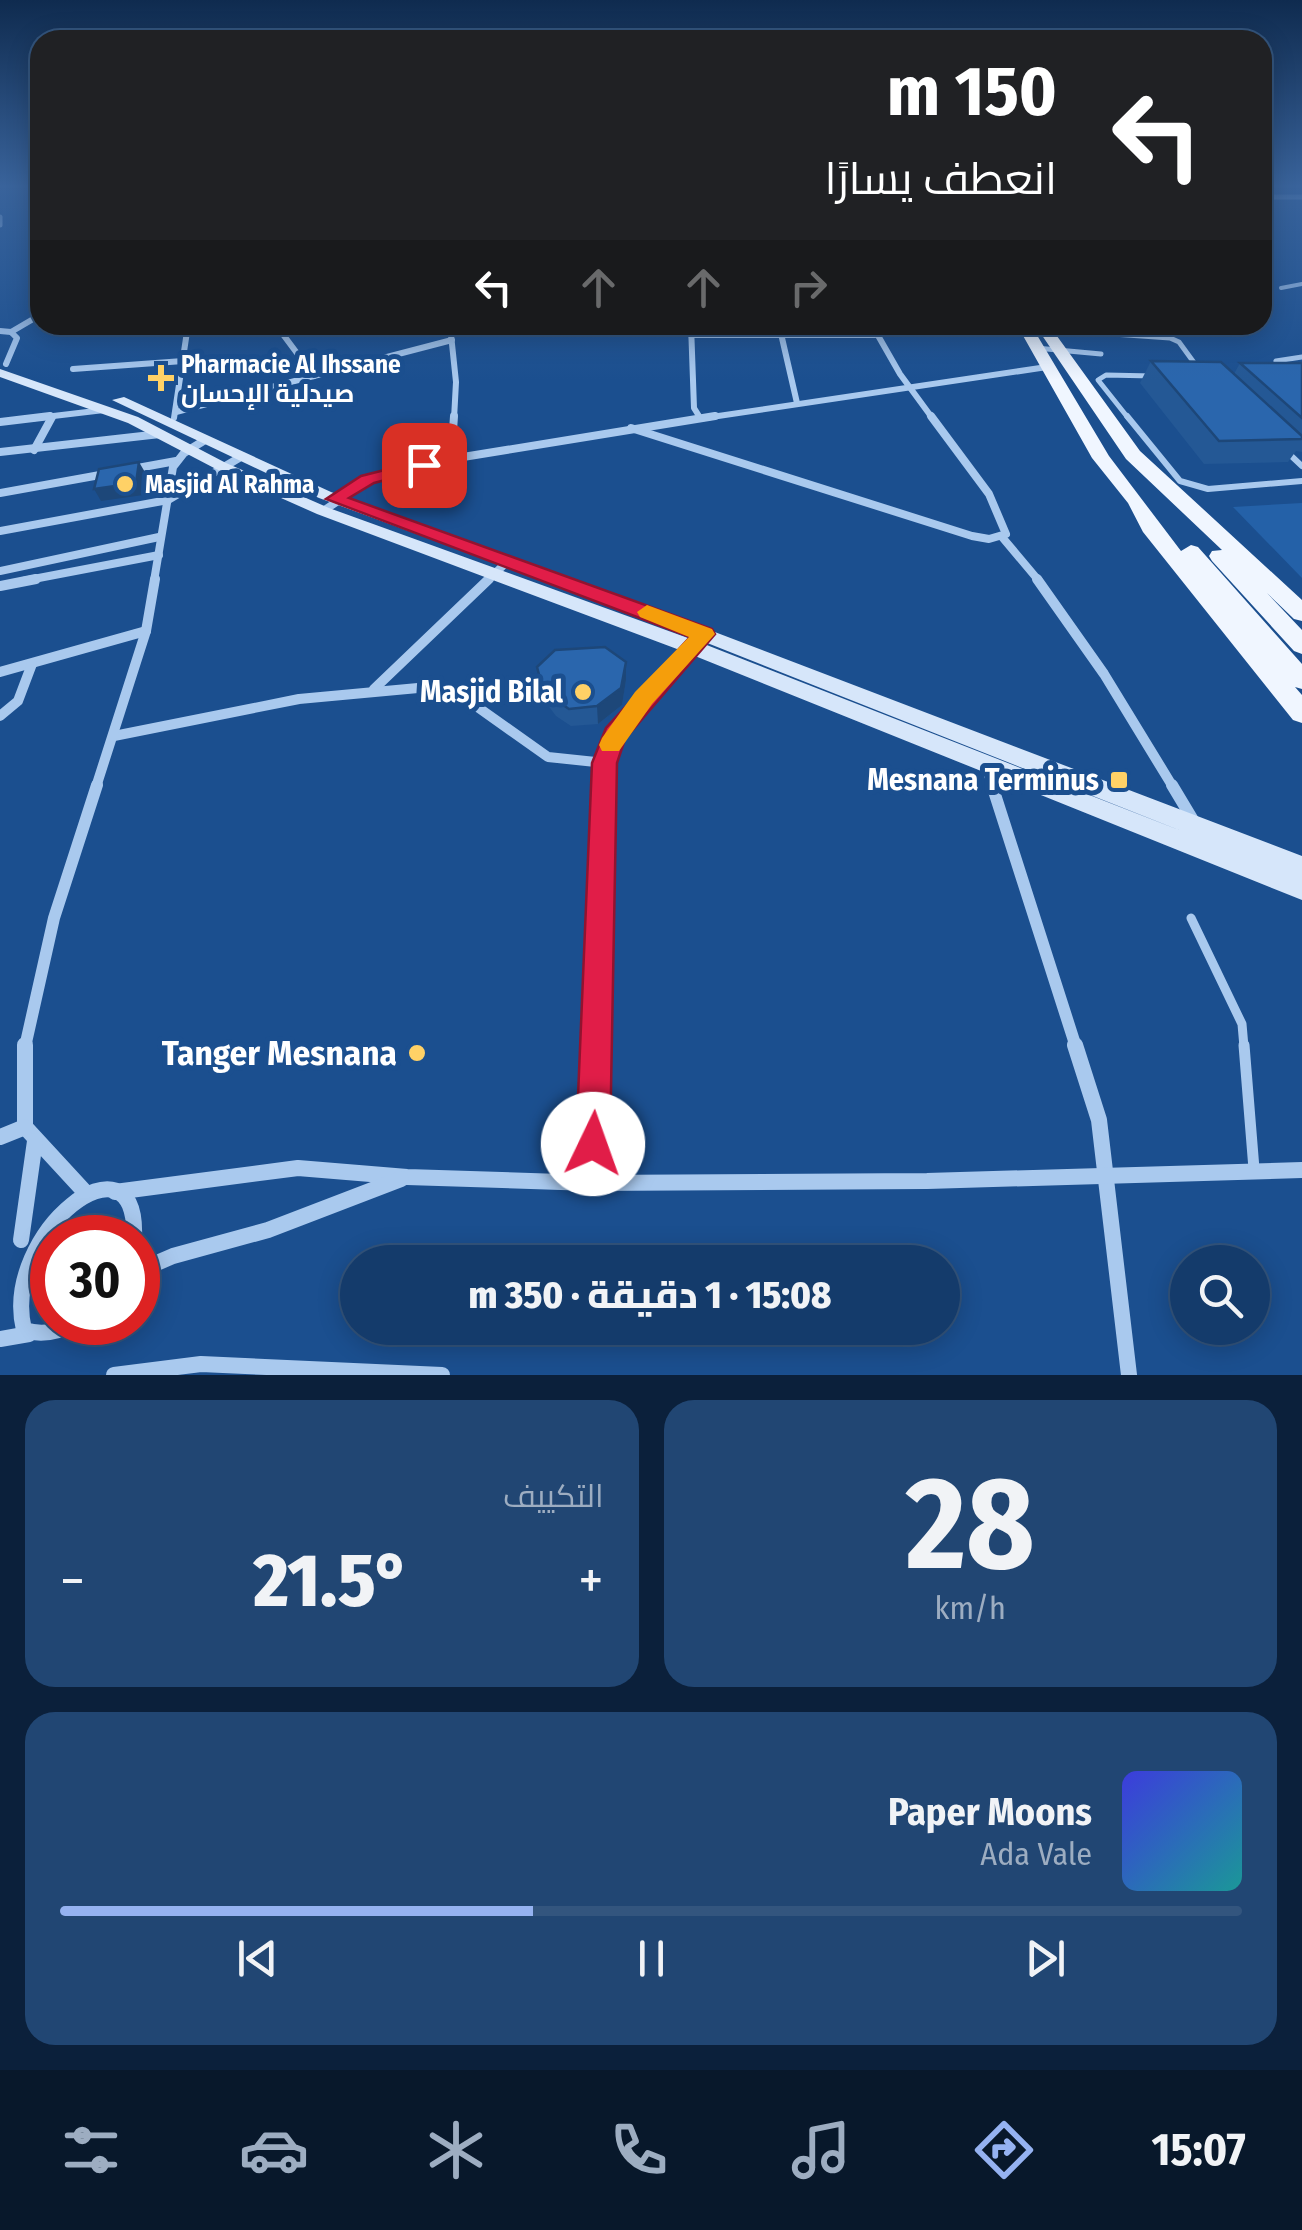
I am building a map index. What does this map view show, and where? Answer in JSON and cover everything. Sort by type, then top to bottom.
[{"type":"main road","points":[[1039,339],[1075,376],[1133,455],[1302,613]]},
{"type":"main road","points":[[1039,339],[1101,458],[1137,502],[1169,527],[1302,680]]},
{"type":"main road","points":[[3,367],[105,410],[169,423]]},
{"type":"main road","points":[[3,367],[124,401],[169,423],[190,450],[230,462],[329,505],[1302,867]]},
{"type":"main road","points":[[1170,493],[1192,525],[1302,645]]},
{"type":"main road","points":[[1137,502],[1150,528],[1302,714]]},
{"type":"main road","points":[[698,641],[985,763],[1302,889]]},
{"type":"street","points":[[0,331],[11,332],[30,321]]},
{"type":"street","points":[[3,367],[17,338],[11,332]]},
{"type":"street","points":[[169,423],[186,335]]},
{"type":"street","points":[[283,335],[314,376]]},
{"type":"street","points":[[451,335],[456,382],[451,459]]},
{"type":"street","points":[[699,416],[694,408],[691,335],[875,336],[908,388],[993,501],[1007,527],[1002,536]]},
{"type":"street","points":[[781,336],[797,402]]},
{"type":"street","points":[[329,505],[368,479],[451,459],[627,427],[908,388],[1039,339]]},
{"type":"street","points":[[0,452],[34,450],[169,423],[314,376],[452,340]]},
{"type":"street","points":[[73,369],[182,362]]},
{"type":"street","points":[[0,422],[105,410]]},
{"type":"street","points":[[34,450],[52,417]]},
{"type":"street","points":[[627,427],[929,523],[981,538],[1002,536]]},
{"type":"street","points":[[0,493],[190,450]]},
{"type":"street","points":[[20,1244],[30,1134],[22,1070],[26,1035],[54,918],[146,630],[168,500],[190,450]]},
{"type":"street","points":[[0,531],[168,500],[230,462]]},
{"type":"street","points":[[1002,536],[1038,576],[1092,652],[1196,826]]},
{"type":"street","points":[[0,570],[159,537]]},
{"type":"street","points":[[0,586],[159,555]]},
{"type":"street","points":[[373,690],[502,567]]},
{"type":"street","points":[[0,672],[146,630]]},
{"type":"street","points":[[591,1183],[600,1025],[598,912],[604,763],[614,735],[698,641]]},
{"type":"street","points":[[0,716],[14,710],[19,702],[32,664]]},
{"type":"street","points":[[114,736],[299,698],[418,688],[462,696],[548,757],[604,763]]},
{"type":"street","points":[[985,763],[1092,1092],[1107,1177],[1129,1375]]},
{"type":"street","points":[[0,1137],[30,1134]]},
{"type":"street","points":[[30,1134],[84,1191]]},
{"type":"street","points":[[11,1262],[20,1244],[50,1210],[84,1191],[115,1192],[298,1168],[406,1177],[591,1183],[1107,1177],[1302,1170]]},
{"type":"street","points":[[160,1262],[268,1230],[406,1177]]},
{"type":"street","points":[[115,1192],[132,1215]]},
{"type":"street","points":[[6,1280],[7,1313],[17,1327],[30,1333]]},
{"type":"street","points":[[0,1339],[30,1334]]},
{"type":"street","points":[[114,1375],[202,1370],[442,1375]]},
{"type":"lane","points":[[1282,288],[1302,284]]},
{"type":"lane","points":[[1039,339],[1170,338],[1195,364]]},
{"type":"lane","points":[[1039,339],[1101,354]]},
{"type":"lane","points":[[1289,370],[1276,361],[1302,357]]},
{"type":"lane","points":[[1075,376],[1160,376]]},
{"type":"lane","points":[[1100,377],[1101,384],[1176,478],[1198,488]]},
{"type":"lane","points":[[1276,441],[1302,466]]},
{"type":"lane","points":[[1170,493],[1302,481]]},
{"type":"lane","points":[[1191,918],[1242,1024],[1254,1169]]},
{"type":"shaded area","points":[[1302,503],[1302,578],[1233,507]]},
{"type":"building","points":[[1151,361],[1221,362],[1302,439],[1219,441]]},
{"type":"building","points":[[1240,363],[1302,363],[1302,418]]},
{"type":"building","points":[[139,462],[136,483],[94,489],[99,469]]},
{"type":"building","name":"Masjid Bilal","points":[[605,647],[626,662],[621,688],[597,706],[569,709],[553,698],[541,682],[537,667],[555,650]]},
{"type":"slow traffic","points":[[611,745],[614,735],[644,698],[704,634],[647,612]]},
{"type":"place","name":"Pharmacie Al Ihssane صيدلية الإحسان","points":[[161,378]]},
{"type":"place","name":"Masjid Al Rahma","points":[[125,484]]},
{"type":"place","name":"Masjid Bilal","points":[[583,692]]},
{"type":"place","name":"Mesnana Terminus","points":[[1119,780]]},
{"type":"place","name":"Tanger Mesnana","points":[[417,1053]]},
{"type":"route","points":[[424,465],[368,479],[335,499],[704,634],[614,735],[604,763],[598,912],[600,1025],[593,1144]]}]
